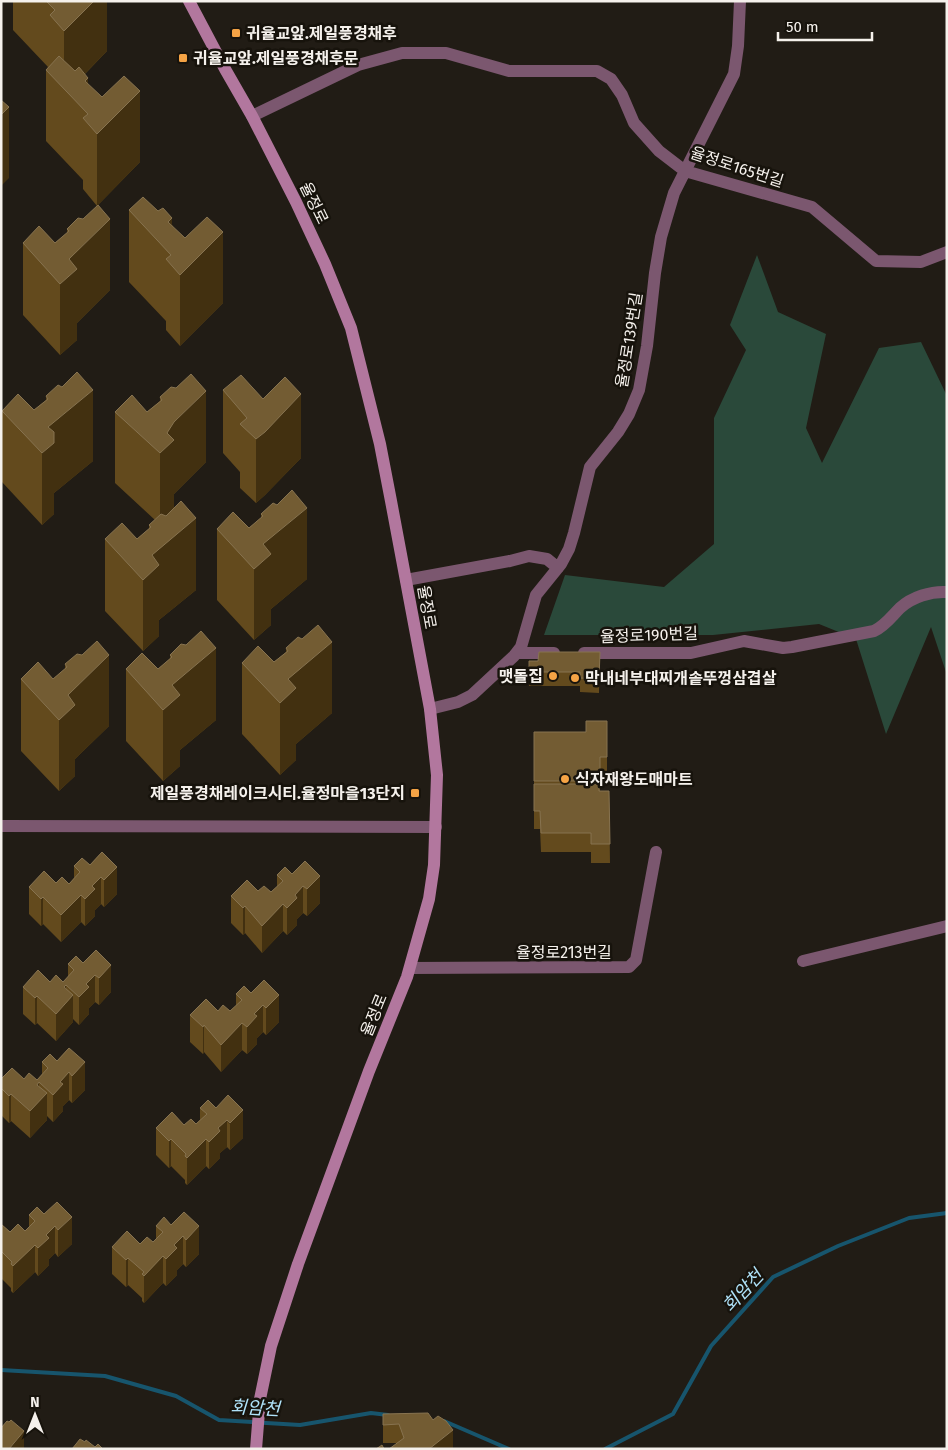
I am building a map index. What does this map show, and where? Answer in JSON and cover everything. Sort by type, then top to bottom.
[{"type":"main road","name":"율정로","points":[[189,1],[224,69],[252,116],[325,264],[351,328],[380,444],[430,709],[437,775],[436,827],[429,899],[410,968],[298,1264],[271,1346],[260,1399],[256,1449]]},
{"type":"street","name":"율정로139번길","points":[[430,709],[458,702],[472,695],[517,652],[524,638],[536,595],[558,568],[569,549],[590,467],[618,432],[629,414],[639,390],[647,346],[661,237],[674,193],[734,74],[738,46],[740,1]]},
{"type":"street","name":"율정로165번길","points":[[252,116],[358,65],[402,53],[446,52],[487,66],[509,71],[597,71],[611,79],[622,94],[634,123],[660,151],[685,171],[812,206],[876,261],[921,262],[947,252]]},
{"type":"street","name":"율정로","points":[[406,580],[529,556],[547,559],[558,568]]},
{"type":"street","name":"율정로190번길","points":[[517,652],[685,653],[744,641],[783,648],[792,647],[874,631],[881,628],[901,606],[911,600],[937,592],[947,592]]},
{"type":"street","points":[[1,826],[436,827]]},
{"type":"street","name":"율정로213번길","points":[[410,968],[629,967],[636,960],[656,852]]},
{"type":"street","points":[[803,961],[947,926]]},
{"type":"green space","points":[[757,255],[778,312],[826,334],[806,428],[822,463],[879,348],[921,342],[947,396],[947,675],[931,627],[886,734],[856,639],[819,624],[713,635],[544,635],[565,575],[664,587],[714,544],[714,418],[746,350],[730,325]]},
{"type":"building","points":[[46,1],[94,1],[64,31],[50,15],[55,10]]},
{"type":"building","points":[[59,56],[75,71],[79,67],[88,78],[85,81],[102,97],[124,76],[140,91],[97,134],[83,118],[88,114],[46,70]]},
{"type":"building","points":[[1,100],[9,107],[1,115]]},
{"type":"building","points":[[143,197],[158,211],[163,208],[172,218],[168,222],[185,238],[207,217],[223,232],[180,275],[166,259],[171,255],[129,210]]},
{"type":"building","points":[[98,205],[110,219],[69,259],[77,269],[60,284],[23,243],[39,226],[55,243],[69,231],[67,229],[78,218],[83,219]]},
{"type":"building","points":[[77,372],[93,390],[48,427],[54,432],[54,443],[42,453],[2,411],[18,394],[34,410],[48,399],[46,396],[58,385],[62,387]]},
{"type":"building","points":[[191,374],[206,391],[174,422],[167,433],[174,440],[160,453],[115,412],[132,395],[147,412],[162,400],[160,397],[171,387],[176,388]]},
{"type":"building","points":[[241,375],[263,399],[285,377],[301,394],[256,439],[240,424],[247,418],[223,390]]},
{"type":"building","points":[[292,490],[307,508],[263,544],[271,554],[254,569],[217,529],[233,512],[249,528],[263,516],[261,514],[273,503],[277,505]]},
{"type":"building","points":[[181,501],[196,518],[152,555],[159,565],[143,580],[105,539],[122,523],[137,539],[151,527],[149,525],[161,514],[166,516]]},
{"type":"building","points":[[318,625],[332,642],[288,679],[296,688],[280,703],[242,663],[258,646],[274,662],[288,651],[286,648],[298,637],[302,639]]},
{"type":"building","points":[[201,631],[216,648],[172,685],[180,695],[163,710],[126,669],[142,653],[158,669],[172,657],[170,655],[181,644],[186,645]]},
{"type":"building","points":[[97,641],[109,655],[68,695],[75,705],[59,720],[21,679],[38,662],[53,679],[67,667],[65,664],[77,654],[82,655]]},
{"type":"building","points":[[539,652],[600,652],[599,679],[580,678],[580,672],[529,672],[529,661],[538,661]]},
{"type":"building","points":[[586,721],[607,721],[607,757],[600,757],[600,781],[534,781],[534,732],[586,732]]},
{"type":"building","points":[[534,784],[599,784],[599,791],[609,791],[610,844],[591,844],[591,833],[541,833],[540,811],[534,811]]},
{"type":"building","points":[[102,852],[117,867],[104,880],[101,877],[92,886],[95,889],[85,899],[81,895],[61,915],[43,897],[41,899],[29,887],[44,871],[56,883],[62,877],[69,884],[80,872],[74,866],[82,858],[90,865]]},
{"type":"building","points":[[305,861],[320,876],[307,889],[303,886],[295,895],[297,898],[287,908],[283,904],[262,926],[245,906],[243,908],[231,896],[247,880],[258,891],[264,886],[271,892],[283,881],[277,875],[285,867],[292,874]]},
{"type":"building","points":[[96,950],[111,965],[99,978],[95,975],[86,984],[89,987],[79,997],[66,985],[64,987],[73,995],[56,1014],[37,996],[35,998],[23,987],[38,970],[50,982],[56,975],[63,982],[74,970],[68,964],[76,956],[83,963]]},
{"type":"building","points":[[264,980],[279,995],[266,1008],[263,1005],[254,1014],[257,1016],[247,1027],[242,1023],[221,1045],[204,1025],[203,1027],[190,1015],[206,999],[218,1011],[223,1005],[230,1011],[242,1000],[236,994],[244,986],[251,993]]},
{"type":"building","points":[[69,1048],[85,1062],[72,1076],[69,1072],[60,1082],[63,1084],[53,1095],[39,1082],[37,1085],[47,1093],[30,1111],[11,1094],[9,1096],[1,1088],[1,1079],[12,1068],[24,1079],[29,1073],[37,1080],[48,1068],[42,1062],[50,1054],[57,1061]]},
{"type":"building","points":[[228,1095],[243,1110],[230,1123],[227,1120],[218,1128],[220,1131],[209,1142],[206,1139],[187,1158],[186,1154],[171,1139],[169,1141],[156,1128],[172,1112],[184,1125],[191,1119],[196,1124],[207,1114],[200,1108],[208,1100],[216,1108]]},
{"type":"building","points":[[57,1202],[72,1217],[58,1230],[55,1226],[46,1235],[49,1238],[38,1248],[35,1245],[13,1266],[12,1262],[1,1251],[1,1224],[10,1232],[18,1224],[25,1231],[35,1221],[29,1215],[37,1207],[44,1214]]},
{"type":"building","points":[[184,1212],[199,1226],[186,1240],[183,1236],[174,1245],[177,1248],[166,1259],[163,1256],[144,1276],[142,1274],[144,1272],[128,1258],[126,1260],[112,1247],[127,1231],[140,1244],[147,1237],[153,1242],[163,1232],[156,1226],[164,1217],[171,1225]]},
{"type":"building","points":[[428,1413],[433,1420],[438,1416],[446,1421],[453,1430],[429,1449],[389,1449],[404,1438],[399,1424],[383,1425],[383,1414]]},
{"type":"building","points":[[11,1420],[24,1431],[9,1449],[1,1449],[1,1428],[7,1421]]},
{"type":"building","points":[[80,1439],[85,1442],[86,1440],[95,1447],[98,1444],[103,1449],[72,1449]]},
{"type":"building","points":[[382,1445],[384,1449],[376,1449]]},
{"type":"waterway","name":"회암천","points":[[605,1449],[673,1414],[711,1346],[773,1277],[838,1246],[909,1218],[947,1213]]},
{"type":"waterway","name":"회암천","points":[[1,1370],[105,1376],[176,1396],[219,1420],[300,1425],[371,1413],[388,1415]]},
{"type":"waterway","name":"회암천","points":[[444,1421],[509,1449]]},
{"type":"place","name":"귀율교앞.제일풍경채후","points":[[236,33]]},
{"type":"place","name":"귀율교앞.제일풍경채후문","points":[[183,58]]},
{"type":"place","name":"맷돌집","points":[[553,676]]},
{"type":"place","name":"막내네부대찌개솥뚜껑삼겹살","points":[[575,678]]},
{"type":"place","name":"식자재왕도매마트","points":[[565,779]]},
{"type":"place","name":"제일풍경채레이크시티.율정마을13단지","points":[[415,793]]}]
